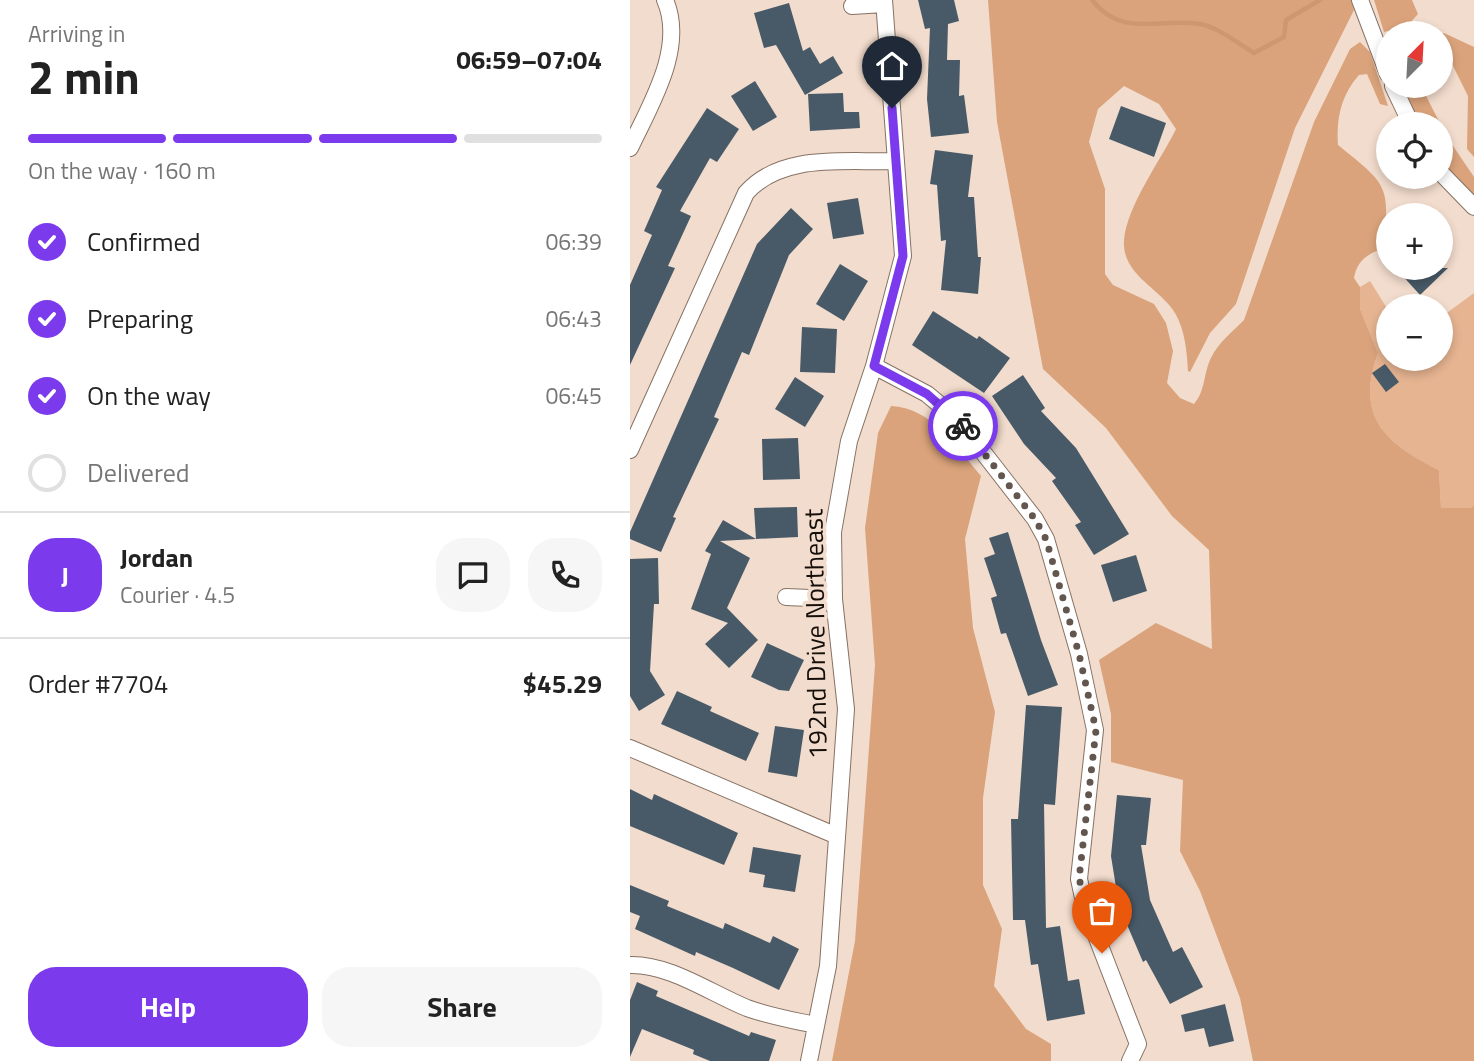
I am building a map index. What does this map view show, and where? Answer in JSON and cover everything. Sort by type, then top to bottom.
[{"type":"street","points":[[630,148],[667,61],[672,15],[665,0]]},
{"type":"street","points":[[1360,0],[1376,42]]},
{"type":"street","name":"192nd Drive Northeast","points":[[810,1061],[828,966],[846,709],[834,599],[833,532],[849,441],[874,366],[903,256],[884,2],[852,6]]},
{"type":"street","points":[[630,450],[746,193],[767,176],[792,165],[897,161]]},
{"type":"street","points":[[1453,185],[1474,206]]},
{"type":"street","points":[[874,366],[927,394],[958,420],[1035,519],[1046,539],[1079,654],[1096,730],[1079,879],[1090,918],[1138,1044],[1130,1061]]},
{"type":"street","points":[[786,597],[834,599]]},
{"type":"street","points":[[630,748],[837,836]]},
{"type":"street","points":[[630,965],[653,967],[747,1008],[815,1025]]},
{"type":"shaded area","points":[[988,0],[1351,0],[1354,10],[1295,128],[1236,304],[1210,333],[1190,372],[1185,341],[1175,313],[1135,272],[1125,253],[1124,241],[1137,199],[1176,129],[1159,104],[1124,86],[1098,109],[1089,142],[1105,189],[1105,274],[1113,285],[1154,304],[1166,323],[1173,351],[1167,383],[1180,398],[1194,404],[1201,393],[1208,364],[1214,353],[1244,320],[1314,122],[1350,49],[1360,42],[1370,52],[1376,70],[1376,95],[1367,74],[1359,75],[1344,99],[1339,117],[1338,145],[1376,178],[1376,189],[1382,189],[1385,198],[1385,203],[1376,203],[1376,251],[1364,259],[1354,278],[1360,287],[1360,309],[1376,348],[1370,394],[1373,411],[1389,438],[1439,470],[1441,508],[1471,508],[1474,505],[1474,1061],[1253,1061],[1240,998],[1200,891],[1180,851],[1183,780],[1111,762],[1111,714],[1099,660],[1156,623],[1212,649],[1209,550],[1172,516],[1106,428],[1043,369],[997,122]]},
{"type":"shaded area","points":[[1374,0],[1412,0],[1418,14],[1412,21],[1381,21]]},
{"type":"shaded area","points":[[1453,37],[1474,47],[1474,157],[1467,149],[1468,96],[1453,66]]},
{"type":"shaded area","points":[[1377,98],[1385,98],[1388,106],[1380,104]]},
{"type":"shaded area","points":[[1404,98],[1427,98],[1434,112],[1411,112]]},
{"type":"shaded area","points":[[1453,146],[1474,177],[1474,200],[1453,177]]},
{"type":"shaded area","points":[[1370,281],[1378,294],[1376,348],[1360,309],[1360,287]]},
{"type":"shaded area","points":[[1474,293],[1474,505],[1471,508],[1441,508],[1439,470],[1403,449],[1389,438],[1379,425],[1370,394],[1376,360],[1376,371],[1453,371],[1453,308]]},
{"type":"shaded area","points":[[891,406],[919,413],[931,421],[953,442],[981,476],[965,539],[973,628],[995,712],[983,798],[983,885],[1002,929],[994,986],[1026,1029],[1051,1044],[1051,1061],[832,1061],[855,941],[875,665],[865,528],[878,433]]},
{"type":"building","points":[[918,0],[954,0],[959,21],[948,24],[947,60],[960,60],[959,96],[964,95],[969,133],[931,137],[927,99],[930,28],[925,29]]},
{"type":"building","points":[[789,3],[803,51],[810,47],[820,64],[833,56],[843,73],[805,95],[776,45],[764,48],[754,13]]},
{"type":"building","points":[[755,81],[777,117],[753,131],[731,96]]},
{"type":"building","points":[[843,93],[844,112],[859,112],[860,128],[810,131],[808,94]]},
{"type":"building","points":[[1121,106],[1166,123],[1154,157],[1109,139]]},
{"type":"building","points":[[707,108],[739,129],[717,162],[710,158],[680,211],[691,216],[668,266],[675,268],[630,365],[630,285],[652,235],[644,231],[662,190],[656,187]]},
{"type":"building","points":[[935,150],[973,155],[968,197],[974,197],[978,257],[981,257],[978,294],[941,290],[946,240],[941,241],[937,185],[930,184]]},
{"type":"building","points":[[858,198],[864,234],[833,239],[827,203]]},
{"type":"building","points":[[791,208],[813,229],[789,255],[749,355],[742,352],[714,417],[719,419],[673,517],[676,518],[661,552],[630,539],[630,532],[757,244]]},
{"type":"building","points":[[840,264],[868,281],[844,321],[816,304]]},
{"type":"building","points":[[1406,280],[1436,280],[1421,294]]},
{"type":"building","points":[[933,311],[977,339],[979,336],[1010,358],[984,393],[912,345]]},
{"type":"building","points":[[802,327],[837,329],[835,373],[800,372]]},
{"type":"building","points":[[1376,370],[1390,371],[1399,382],[1386,392],[1372,373]]},
{"type":"building","points":[[1023,375],[1045,408],[1041,411],[1076,448],[1129,534],[1094,555],[1075,525],[1081,522],[1052,481],[1056,478],[1024,444],[992,396]]},
{"type":"building","points":[[795,377],[824,396],[805,427],[775,409]]},
{"type":"building","points":[[798,438],[800,479],[763,480],[762,439]]},
{"type":"building","points":[[797,507],[798,537],[756,539],[754,508]]},
{"type":"building","points":[[723,520],[756,539],[720,541],[750,558],[727,608],[758,640],[729,668],[705,644],[728,623],[691,609],[711,554],[705,551]]},
{"type":"building","points":[[1008,532],[1041,640],[1058,685],[1028,696],[1006,633],[1001,634],[991,598],[997,596],[984,558],[995,554],[989,538]]},
{"type":"building","points":[[1136,555],[1147,591],[1113,602],[1101,565]]},
{"type":"building","points":[[658,558],[659,604],[654,604],[650,671],[665,695],[639,711],[630,696],[630,559]]},
{"type":"building","points":[[767,643],[804,660],[789,691],[779,690],[751,677]]},
{"type":"building","points":[[677,691],[712,707],[710,711],[759,733],[746,761],[661,724]]},
{"type":"building","points":[[1026,705],[1062,707],[1055,805],[1044,804],[1046,928],[1060,926],[1068,981],[1079,979],[1085,1014],[1047,1021],[1038,964],[1031,965],[1025,920],[1013,920],[1011,819],[1018,819]]},
{"type":"building","points":[[775,726],[804,730],[797,777],[768,772]]},
{"type":"building","points":[[630,789],[652,800],[654,794],[738,833],[724,865],[630,826]]},
{"type":"building","points":[[1117,795],[1151,798],[1146,845],[1141,845],[1150,900],[1173,952],[1182,947],[1203,987],[1170,1004],[1146,960],[1143,962],[1119,906],[1111,856]]},
{"type":"building","points":[[753,847],[801,855],[795,892],[763,887],[765,875],[749,872]]},
{"type":"building","points":[[630,885],[669,901],[667,906],[723,929],[725,923],[770,943],[773,936],[799,949],[779,990],[696,952],[695,956],[635,929],[640,916],[630,912]]},
{"type":"building","points":[[637,982],[658,991],[656,996],[749,1036],[751,1032],[776,1040],[769,1061],[710,1061],[693,1054],[694,1050],[642,1029],[630,1057],[630,1000]]},
{"type":"building","points":[[1225,1004],[1234,1041],[1209,1047],[1204,1028],[1185,1032],[1181,1015]]},
{"type":"waterway","points":[[1092,0],[1104,12],[1129,23],[1185,23],[1207,26],[1254,53],[1284,37],[1286,20],[1320,0]]},
{"type":"way so far","points":[[963,426],[1035,519],[1046,539],[1079,654],[1096,730],[1095,757],[1079,858],[1079,879],[1085,907],[1102,953]]},
{"type":"route","points":[[892,108],[903,256],[874,366],[927,394],[963,426]]}]
